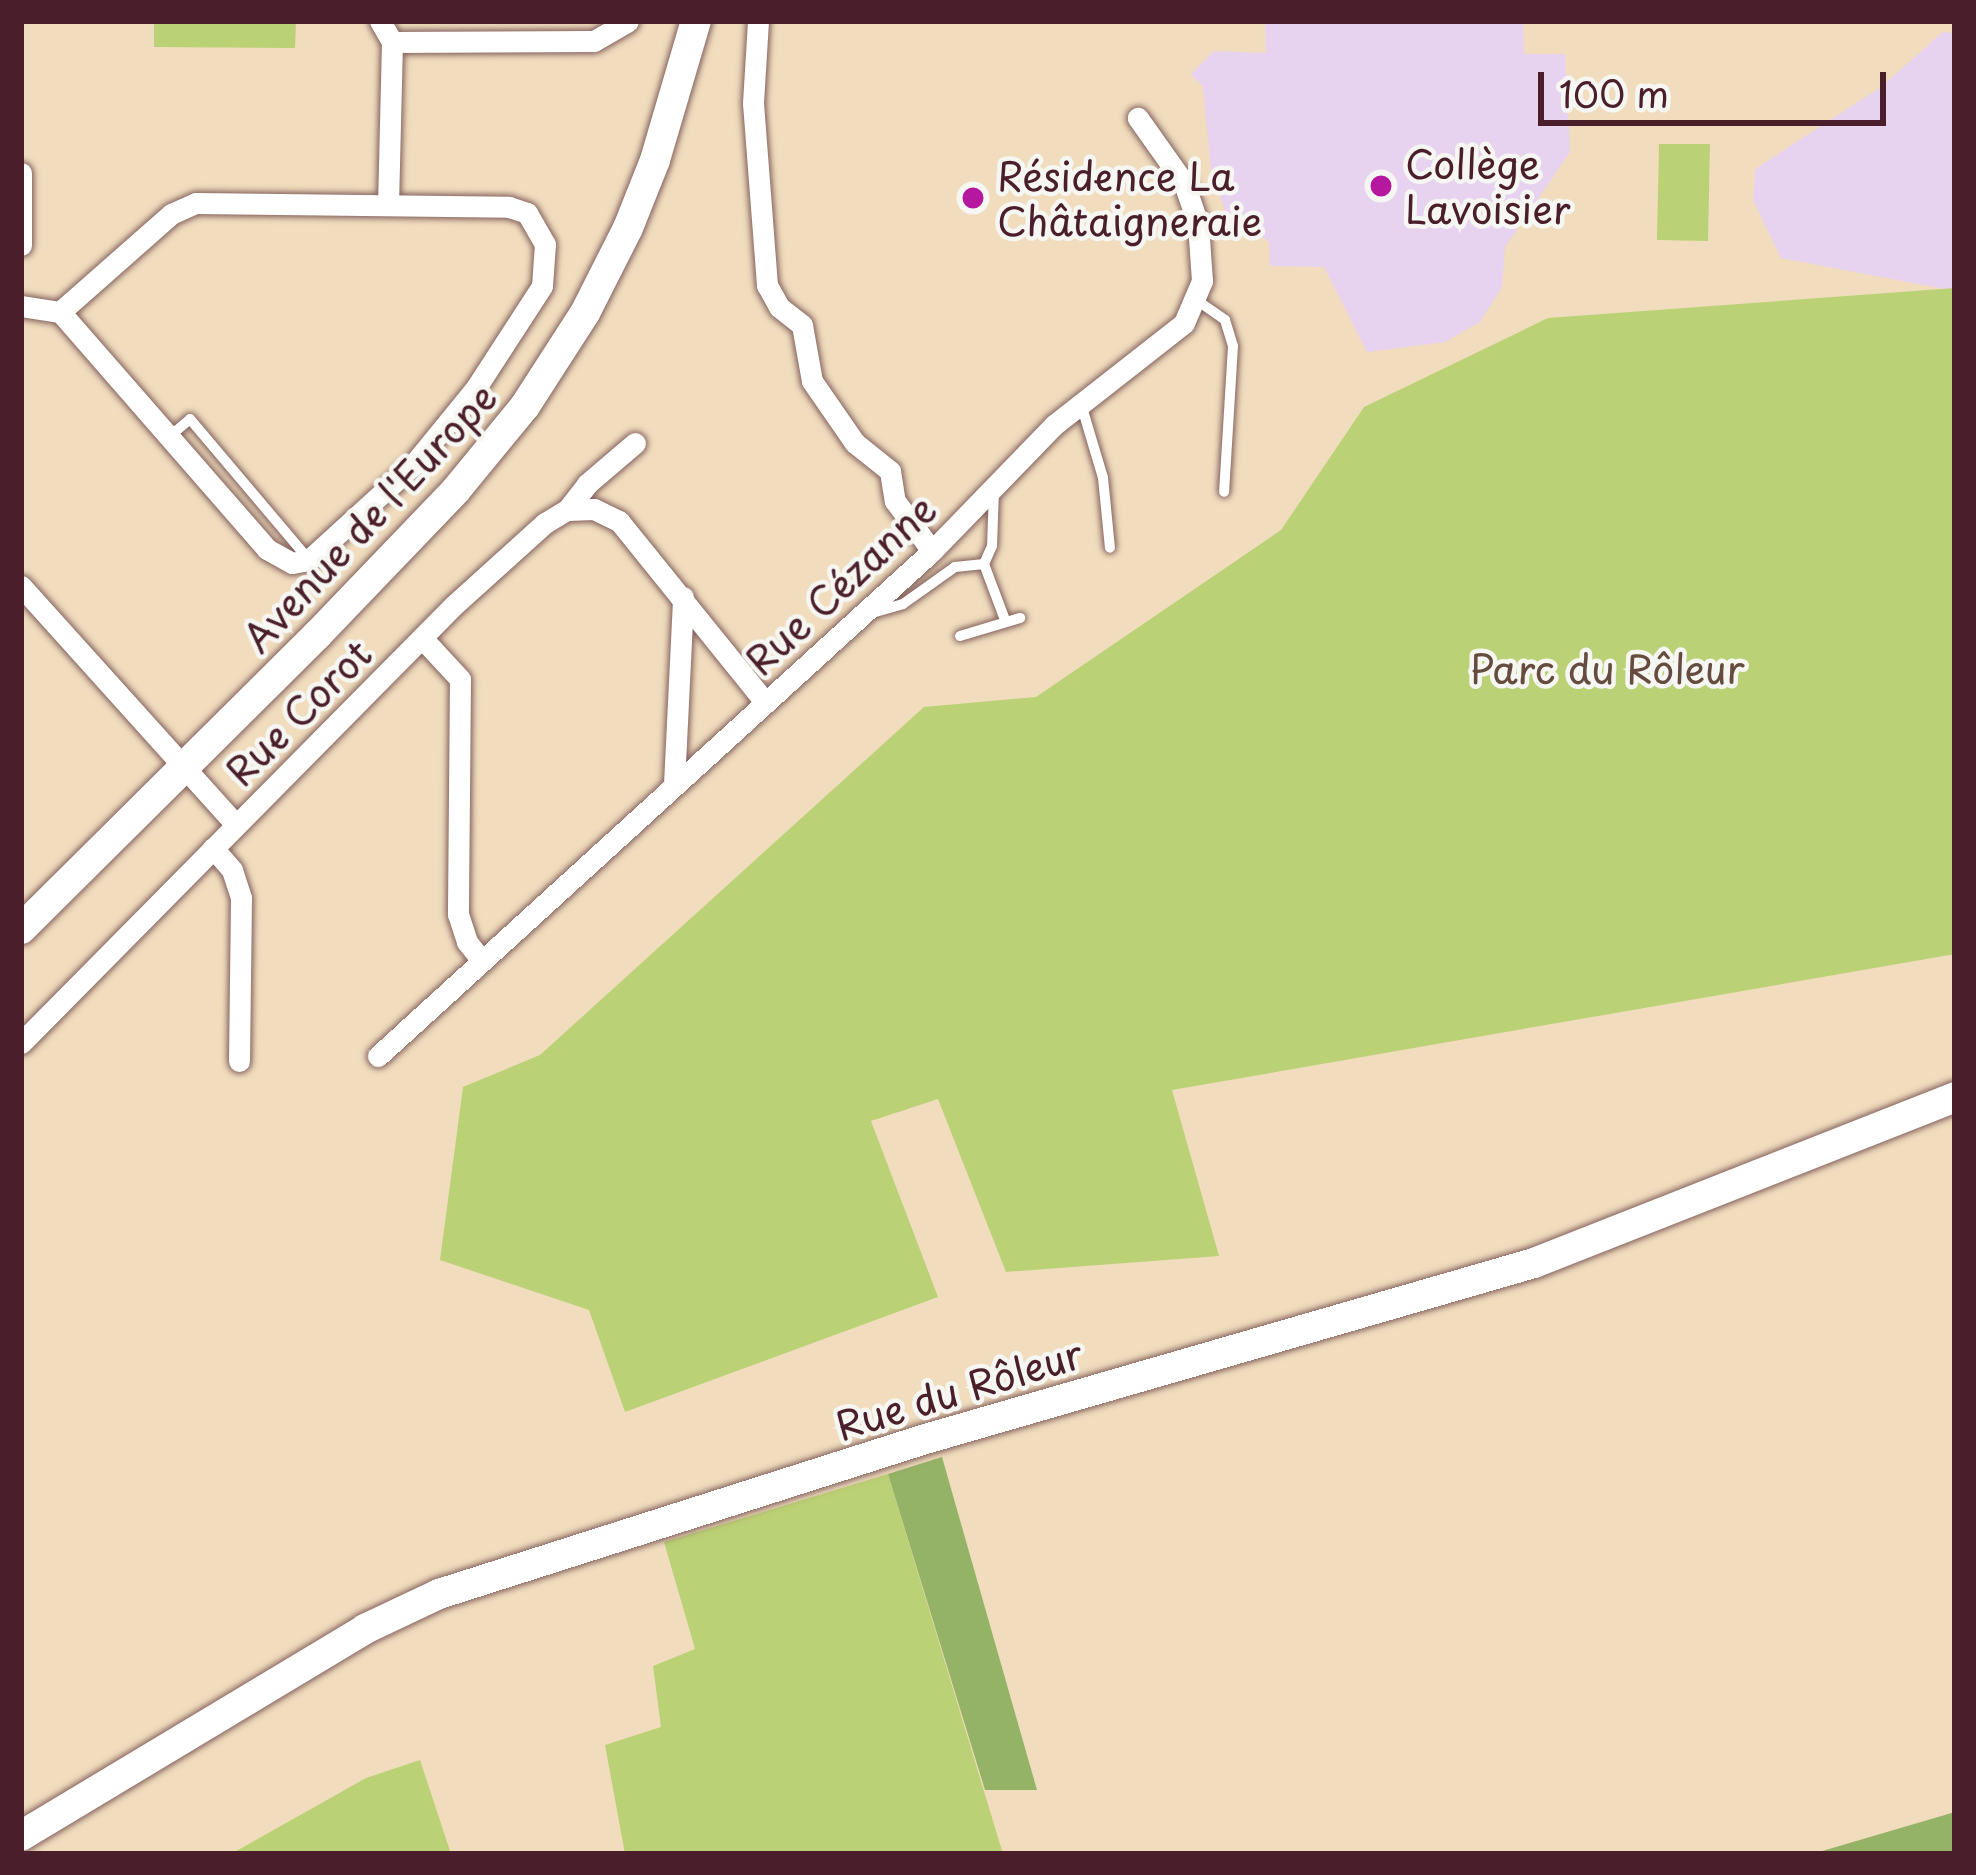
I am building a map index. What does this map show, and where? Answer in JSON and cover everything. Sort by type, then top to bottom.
[{"type":"street","points":[[380,21],[392,42],[388,204]]},
{"type":"street","points":[[392,42],[594,41],[628,21]]},
{"type":"street","name":"Avenue de l'Europe","points":[[21,929],[456,490],[548,372],[591,303],[638,206],[696,21]]},
{"type":"street","points":[[758,21],[753,103],[767,285],[779,307],[802,325],[812,381],[855,442],[890,471],[895,501],[932,551]]},
{"type":"street","points":[[1138,118],[1184,183],[1195,212],[1203,255],[1198,302]]},
{"type":"street","points":[[21,173],[21,244]]},
{"type":"street","points":[[21,306],[60,312],[274,556],[292,562],[309,560],[423,453],[483,377],[546,277],[543,237],[519,209],[388,204],[187,206],[60,312]]},
{"type":"street","name":"Rue Cézanne","points":[[378,1056],[932,551],[1032,445],[1176,334],[1198,302]]},
{"type":"street","name":"Rue Corot","points":[[21,1043],[422,638],[530,535],[567,510],[587,484],[635,442]]},
{"type":"street","points":[[567,510],[593,508],[613,516],[765,702]]},
{"type":"street","points":[[21,586],[236,825]]},
{"type":"street","points":[[674,784],[682,597]]},
{"type":"street","points":[[422,638],[460,679],[458,914],[467,942],[481,959]]},
{"type":"street","points":[[213,848],[232,870],[241,898],[239,1061]]},
{"type":"street","name":"Rue du Rôleur","points":[[21,1836],[365,1629],[439,1594],[922,1440],[1534,1263],[1955,1097]]},
{"type":"lane","points":[[1198,302],[1225,320],[1233,346],[1225,492]]},
{"type":"lane","points":[[1081,404],[1103,478],[1110,548]]},
{"type":"lane","points":[[994,487],[992,546],[984,564],[1005,620]]},
{"type":"lane","points":[[863,615],[904,604],[955,567],[984,564]]},
{"type":"lane","points":[[960,636],[1020,618]]},
{"type":"shaded area","name":"Collège Lavoisier","points":[[1265,21],[1523,21],[1524,54],[1565,54],[1570,152],[1505,247],[1502,287],[1480,322],[1445,342],[1367,352],[1324,267],[1270,266],[1269,242],[1225,210],[1211,170],[1203,87],[1191,74],[1214,51],[1266,53]]},
{"type":"shaded area","points":[[1943,32],[1955,33],[1955,291],[1781,258],[1753,200],[1755,169],[1881,87]]},
{"type":"green space","points":[[154,21],[296,21],[295,48],[154,47]]},
{"type":"green space","points":[[1659,144],[1710,144],[1708,241],[1657,240]]},
{"type":"green space","name":"Parc du Rôleur","points":[[1955,288],[1955,954],[1172,1090],[1219,1256],[1006,1272],[938,1099],[871,1121],[938,1297],[625,1412],[589,1310],[440,1260],[463,1087],[540,1055],[924,707],[1036,697],[1281,530],[1364,407],[1548,318]]},
{"type":"green space","points":[[942,1457],[1037,1790],[985,1790],[888,1474]]},
{"type":"green space","points":[[888,1474],[1003,1854],[625,1854],[605,1745],[661,1727],[653,1666],[695,1649],[664,1542]]},
{"type":"green space","points":[[420,1760],[451,1854],[231,1854],[366,1778]]},
{"type":"green space","points":[[1955,1812],[1955,1854],[1812,1854]]},
{"type":"place","name":"Collège Lavoisier","points":[[1381,186]]},
{"type":"place","name":"Résidence La Châtaigneraie","points":[[973,198]]}]
